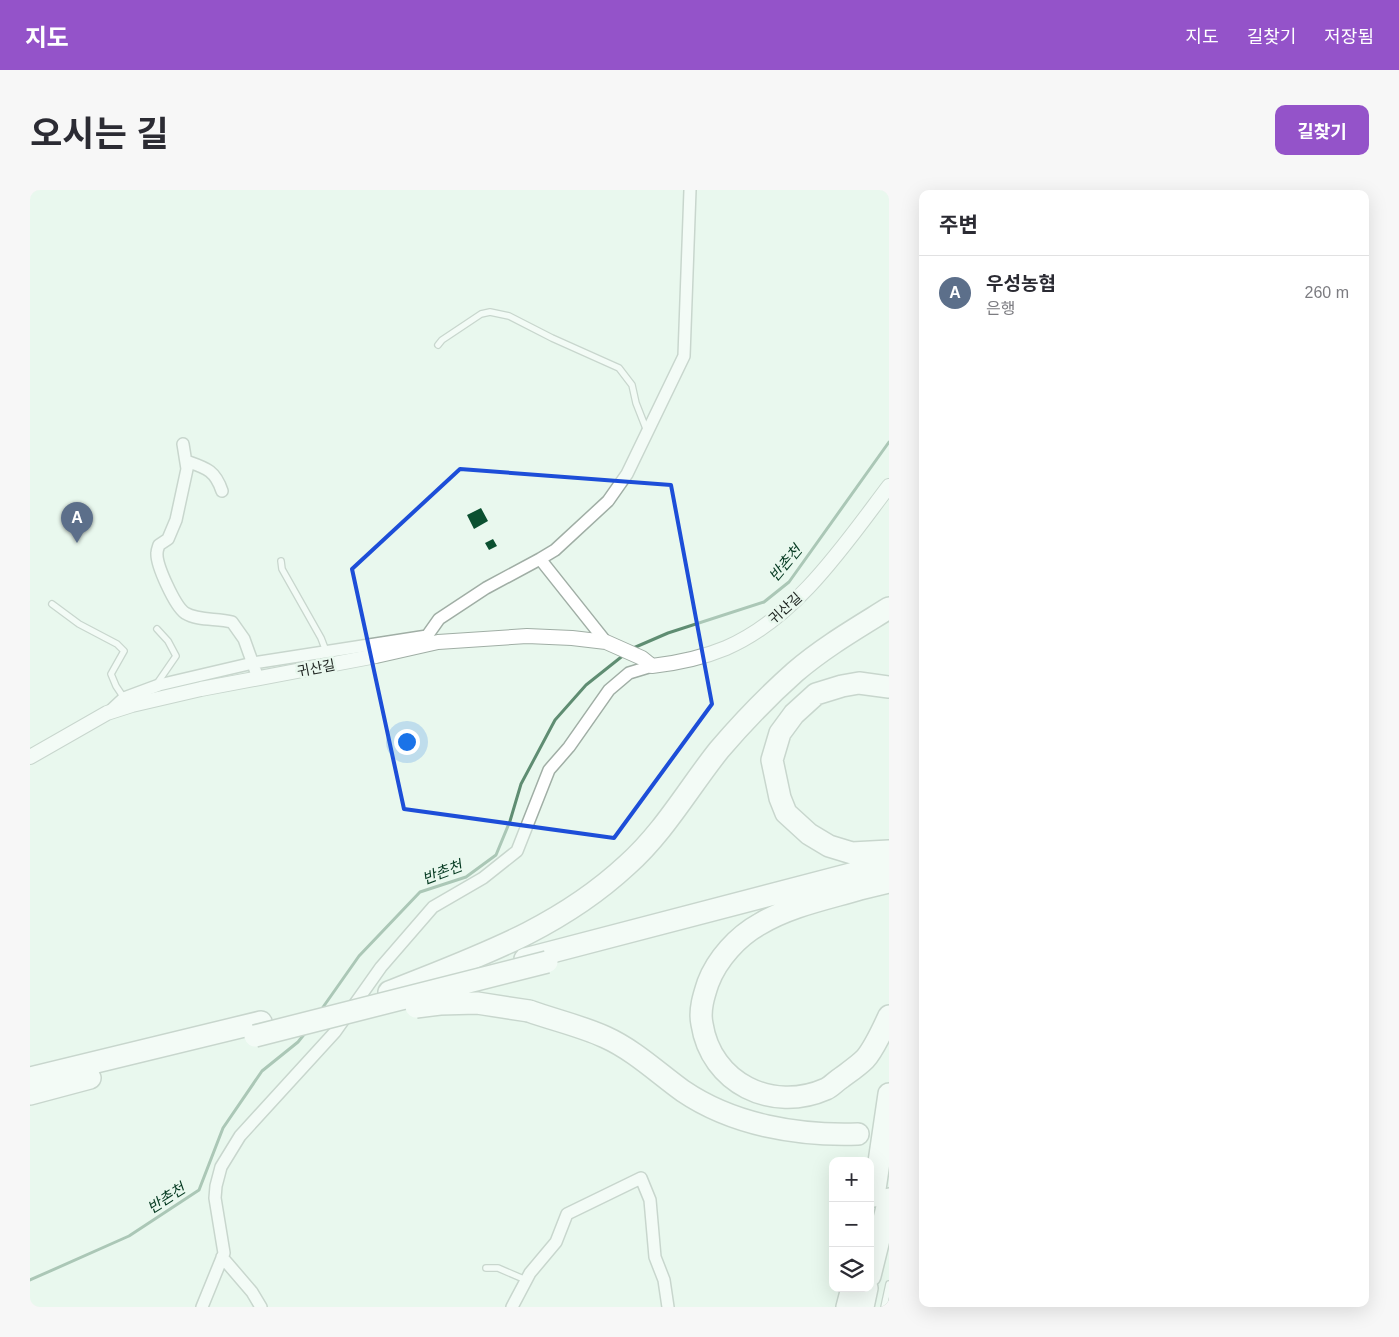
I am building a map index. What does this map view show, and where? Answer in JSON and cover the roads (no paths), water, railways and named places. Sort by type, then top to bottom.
[{"type":"highway","points":[[389,992],[497,949],[542,927],[590,898],[646,847],[661,830],[719,750],[790,677],[844,636],[889,608]]},
{"type":"highway","points":[[889,687],[859,683],[816,694],[794,714],[780,733],[772,760],[780,798],[786,813],[808,834],[829,846],[852,853],[889,851]]},
{"type":"highway","points":[[295,1026],[889,864]]},
{"type":"highway","points":[[30,1094],[389,992],[889,882]]},
{"type":"highway","points":[[860,889],[786,910],[758,925],[728,950],[713,970],[703,997],[701,1022],[706,1042],[716,1061],[729,1076],[752,1092],[780,1098],[802,1097],[827,1089],[865,1058],[884,1028],[889,1016]]},
{"type":"highway","points":[[30,1078],[258,1029],[295,1026],[440,1004],[477,1003],[529,1012],[605,1037],[631,1052],[685,1092],[733,1116],[766,1126],[810,1134],[858,1134]]},
{"type":"highway","points":[[874,1260],[881,1232],[881,1204],[889,1094]]},
{"type":"highway","points":[[881,1204],[889,1128]]},
{"type":"highway","points":[[847,1307],[851,1292]]},
{"type":"highway","points":[[863,1307],[866,1292]]},
{"type":"street","points":[[108,713],[124,698],[155,686],[253,663],[326,651],[427,640],[440,618],[452,609],[555,550],[608,501],[627,474],[684,356],[690,190]]},
{"type":"street","points":[[183,444],[187,469],[176,520],[168,539],[159,545],[156,554],[176,604],[185,613],[202,618],[232,622],[244,639],[258,678]]},
{"type":"street","points":[[186,461],[211,470],[218,480],[222,491]]},
{"type":"street","name":"귀산길","points":[[30,757],[108,713],[132,705],[200,689],[376,656],[427,640],[438,642],[527,636],[572,638],[611,644],[647,662],[683,662],[728,647],[752,634],[791,604],[820,574],[889,486]]},
{"type":"street","points":[[540,560],[611,644]]},
{"type":"street","points":[[202,1307],[224,1253],[215,1198],[216,1186],[222,1167],[240,1136],[335,1032],[381,967],[433,907],[483,878],[517,851],[549,770],[569,746],[609,690],[629,673],[647,662]]},
{"type":"street","points":[[512,1307],[530,1273],[556,1242],[567,1214],[641,1178],[650,1200],[655,1257],[664,1280],[668,1307]]},
{"type":"street","points":[[222,1257],[252,1292],[261,1307]]},
{"type":"lane","points":[[438,344],[481,314],[490,312],[510,316],[552,338],[619,368],[632,384],[636,403],[647,431]]},
{"type":"lane","points":[[281,561],[282,569],[322,638],[326,651]]},
{"type":"lane","points":[[52,604],[79,624],[117,644],[124,651],[111,674],[124,698]]},
{"type":"lane","points":[[155,686],[176,656],[168,641],[157,629]]},
{"type":"lane","points":[[486,1268],[498,1268],[526,1280]]},
{"type":"lane","points":[[884,1307],[889,1284]]},
{"type":"waterway","name":"반촌천","points":[[631,649],[668,633],[764,602],[789,582],[889,442]]},
{"type":"waterway","name":"반촌천","points":[[321,1010],[359,956],[420,892],[466,877],[496,855],[510,821],[521,784],[555,720],[586,685],[625,654]]},
{"type":"waterway","name":"반촌천","points":[[30,1280],[129,1236],[199,1190],[223,1128],[262,1071],[298,1042],[306,1032]]},
{"type":"place","name":"우성농협","points":[[77,543]]}]
